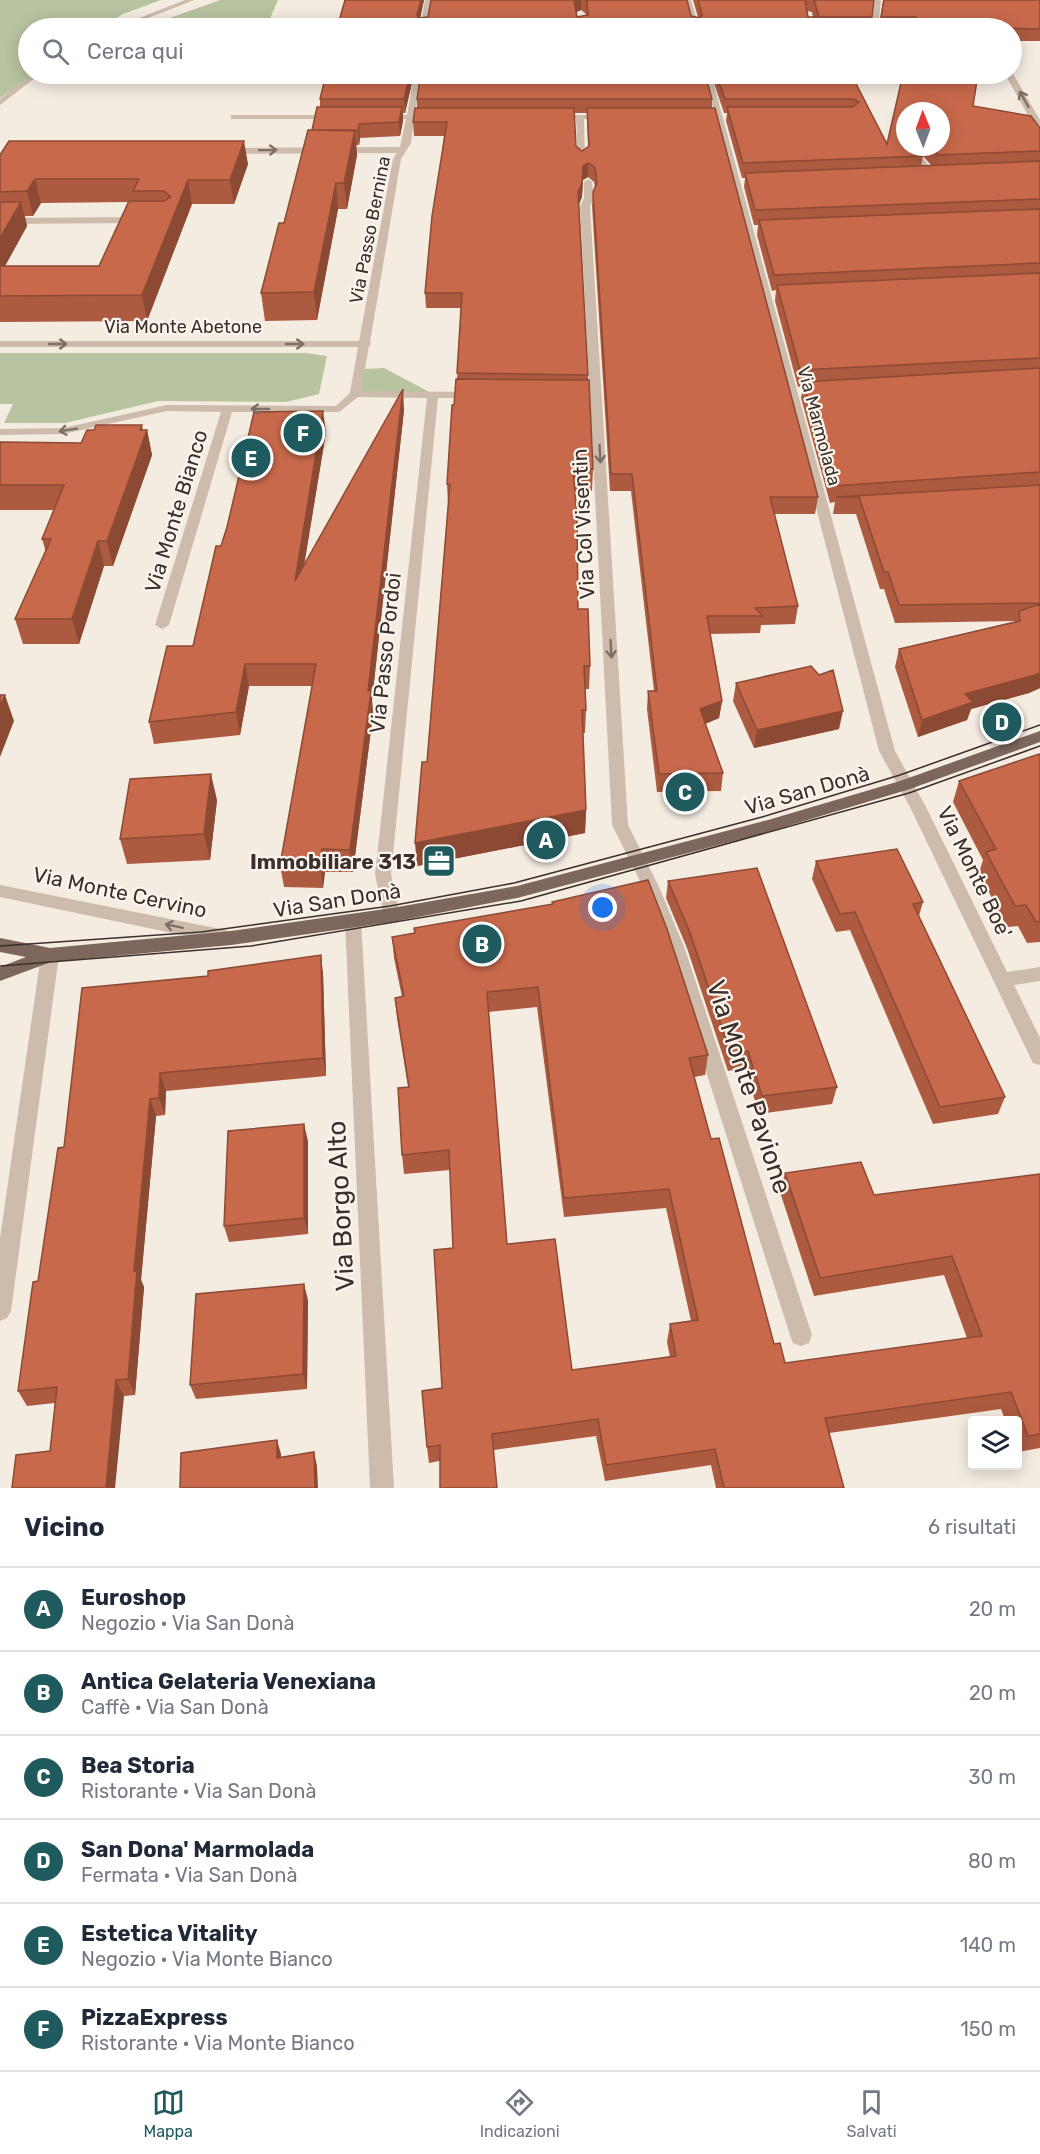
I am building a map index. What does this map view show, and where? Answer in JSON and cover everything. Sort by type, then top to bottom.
[{"type":"main road","name":"Via San Donà","points":[[0,974],[50,955],[231,938],[392,915],[517,892],[768,826],[905,785],[1040,736]]},
{"type":"main road","name":"Via San Donà","points":[[0,945],[50,955]]},
{"type":"street","points":[[144,18],[191,0]]},
{"type":"street","points":[[425,18],[428,0]]},
{"type":"street","points":[[688,0],[693,18]]},
{"type":"street","points":[[876,18],[878,0]]},
{"type":"street","points":[[0,103],[24,84]]},
{"type":"street","name":"Via Passo Bernina","points":[[355,394],[366,344],[397,159],[406,143],[415,84]]},
{"type":"street","name":"Via Marmolada","points":[[710,84],[755,229],[828,508],[887,750],[905,785]]},
{"type":"street","points":[[1015,84],[1040,124]]},
{"type":"street","points":[[234,117],[340,117]]},
{"type":"street","points":[[375,117],[444,117]]},
{"type":"street","points":[[546,117],[615,117]]},
{"type":"street","points":[[580,117],[582,160]]},
{"type":"street","points":[[707,117],[731,117]]},
{"type":"street","points":[[212,151],[402,150]]},
{"type":"street","points":[[916,156],[932,175]]},
{"type":"street","points":[[920,175],[942,174]]},
{"type":"street","name":"Via Col Visentin","points":[[588,182],[589,198],[585,206],[591,396],[620,825],[638,860]]},
{"type":"street","points":[[0,221],[146,220]]},
{"type":"street","name":"Via Monte Abetone","points":[[0,344],[366,344]]},
{"type":"street","points":[[355,394],[492,395]]},
{"type":"street","name":"Via Monte Bianco","points":[[0,432],[63,431],[167,408],[339,409],[355,394]]},
{"type":"street","name":"Via Passo Pordoi","points":[[392,915],[382,875],[433,394]]},
{"type":"street","name":"Via Monte Bianco","points":[[162,625],[227,409]]},
{"type":"street","name":"Via Monte Boe'","points":[[905,785],[1040,1057]]},
{"type":"street","name":"Via Monte Pavione","points":[[638,860],[676,949],[801,1335]]},
{"type":"street","name":"Via Monte Cervino","points":[[0,891],[231,938]]},
{"type":"street","name":"Via Borgo Alto","points":[[353,921],[382,1488]]},
{"type":"street","points":[[0,1311],[50,955]]},
{"type":"street","points":[[1002,980],[1040,974]]},
{"type":"green space","points":[[0,0],[161,0],[117,18],[18,18],[18,84],[20,84],[0,98]]},
{"type":"green space","points":[[220,0],[278,0],[270,18],[170,18]]},
{"type":"green space","points":[[0,353],[305,353],[327,356],[319,394],[286,402],[158,401],[65,423],[4,423],[13,404],[0,404]]},
{"type":"green space","points":[[384,368],[433,394],[355,394],[365,369]]},
{"type":"building","points":[[345,0],[421,0],[417,15],[419,18],[340,18]]},
{"type":"building","points":[[431,0],[576,0],[574,1],[577,17],[588,15],[585,0],[687,0],[691,16],[700,18],[419,18],[428,17]]},
{"type":"building","points":[[698,0],[805,0],[808,17],[819,17],[814,0],[874,0],[872,17],[700,18],[702,15]]},
{"type":"building","points":[[884,0],[1040,0],[1040,29],[1022,29],[1022,18],[881,17]]},
{"type":"building","points":[[324,84],[408,84],[404,99],[320,99]]},
{"type":"building","points":[[419,84],[708,84],[712,99],[417,99]]},
{"type":"building","points":[[720,84],[856,84],[887,144],[896,105],[896,156],[923,156],[743,163],[727,107],[853,107],[859,102],[853,99],[725,99]]},
{"type":"building","points":[[901,84],[976,84],[973,106],[1031,116],[1040,128],[1040,151],[950,155],[950,102],[897,102]]},
{"type":"building","points":[[317,107],[402,107],[399,122],[359,124],[358,131],[312,130]]},
{"type":"building","points":[[415,108],[574,108],[576,146],[582,151],[589,146],[587,108],[715,108],[818,497],[770,497],[798,606],[755,608],[763,616],[707,616],[722,701],[700,709],[723,773],[659,774],[648,691],[657,691],[632,474],[611,474],[593,192],[597,183],[595,167],[588,163],[583,166],[582,183],[578,192],[588,375],[457,373],[462,293],[425,293],[432,216],[447,122],[413,122]]},
{"type":"building","points":[[308,130],[355,130],[344,183],[336,183],[314,292],[261,293],[279,223],[284,223]]},
{"type":"building","points":[[9,141],[244,141],[230,180],[188,180],[142,295],[0,296],[0,266],[99,266],[129,201],[164,201],[171,197],[164,191],[133,191],[139,179],[35,179],[27,191],[0,192],[0,155]]},
{"type":"building","points":[[1040,161],[1040,199],[755,210],[745,173]]},
{"type":"building","points":[[0,202],[21,202],[0,238]]},
{"type":"building","points":[[1040,209],[1040,263],[774,275],[759,220]]},
{"type":"building","points":[[1040,273],[1040,358],[800,370],[777,285]]},
{"type":"building","points":[[1040,368],[1040,472],[833,486],[803,382]]},
{"type":"building","points":[[456,379],[589,380],[593,469],[573,469],[577,516],[578,609],[588,609],[590,666],[584,666],[586,710],[582,710],[586,810],[415,843],[422,762],[427,762],[450,484],[447,484],[452,405],[454,405]]},
{"type":"building","points":[[403,389],[368,691],[371,691],[350,850],[322,849],[320,865],[280,865],[316,664],[245,664],[236,712],[149,722],[167,646],[193,646],[216,546],[221,546],[227,527],[254,412],[323,411],[295,581]]},
{"type":"building","points":[[96,425],[142,425],[140,430],[147,430],[107,541],[98,541],[72,619],[15,619],[51,539],[42,539],[64,485],[0,485],[0,442],[81,443],[87,430],[94,430]]},
{"type":"building","points":[[1040,485],[1040,603],[899,605],[888,572],[884,572],[859,497],[836,497]]},
{"type":"building","points":[[1040,604],[1040,673],[965,694],[973,702],[922,720],[899,649],[1020,621],[1019,611]]},
{"type":"building","points":[[811,666],[819,675],[833,670],[843,711],[757,730],[736,683]]},
{"type":"building","points":[[0,695],[5,695],[0,707]]},
{"type":"building","points":[[1039,754],[1040,921],[1036,922],[1026,905],[1015,906],[986,852],[996,849],[959,781]]},
{"type":"building","points":[[211,774],[204,834],[120,839],[130,779]]},
{"type":"building","points":[[897,849],[923,902],[913,904],[1005,1097],[940,1107],[855,912],[840,914],[816,861]]},
{"type":"building","points":[[757,868],[837,1087],[762,1096],[748,1051],[731,1054],[689,930],[668,881]]},
{"type":"building","points":[[648,880],[667,929],[708,1055],[689,1058],[711,1139],[719,1138],[774,1344],[780,1343],[785,1363],[982,1336],[952,1256],[820,1278],[785,1173],[861,1162],[874,1195],[1040,1174],[1040,1434],[1028,1436],[1011,1392],[825,1418],[844,1488],[724,1488],[715,1449],[606,1465],[598,1419],[492,1434],[497,1488],[440,1488],[440,1445],[427,1447],[422,1391],[442,1388],[434,1250],[453,1248],[449,1150],[402,1155],[398,1088],[409,1087],[395,998],[404,996],[392,937],[415,933],[414,928],[553,904],[552,902]],"holes":[[[538,987],[564,1198],[669,1189],[698,1320],[670,1324],[676,1356],[572,1370],[555,1239],[507,1244],[487,992]]]},
{"type":"building","points":[[321,955],[323,1058],[160,1073],[159,1098],[150,1099],[134,1271],[137,1270],[128,1379],[116,1380],[106,1488],[12,1488],[16,1455],[50,1451],[57,1387],[18,1391],[33,1282],[38,1281],[58,1148],[64,1147],[82,988],[208,976],[208,971]]},
{"type":"building","points":[[304,1124],[304,1218],[224,1226],[228,1131]]},
{"type":"building","points":[[304,1284],[303,1374],[190,1385],[196,1294]]},
{"type":"building","points":[[277,1440],[277,1458],[314,1452],[315,1488],[180,1488],[181,1453]]},
{"type":"tram line","points":[[0,946],[201,932],[390,906],[514,883],[762,817],[900,775],[1040,725]]},
{"type":"tram line","points":[[0,966],[251,946],[521,901],[909,793],[1040,746]]},
{"type":"place","name":"PizzaExpress","points":[[303,433]]},
{"type":"place","name":"Estetica Vitality","points":[[251,458]]},
{"type":"place","name":"San Dona' Marmolada","points":[[1002,722]]},
{"type":"place","name":"Bea Storia","points":[[685,792]]},
{"type":"place","name":"Euroshop","points":[[546,840]]},
{"type":"place","name":"Immobiliare 313","points":[[439,861]]},
{"type":"place","name":"Antica Gelateria Venexiana","points":[[482,944]]}]
